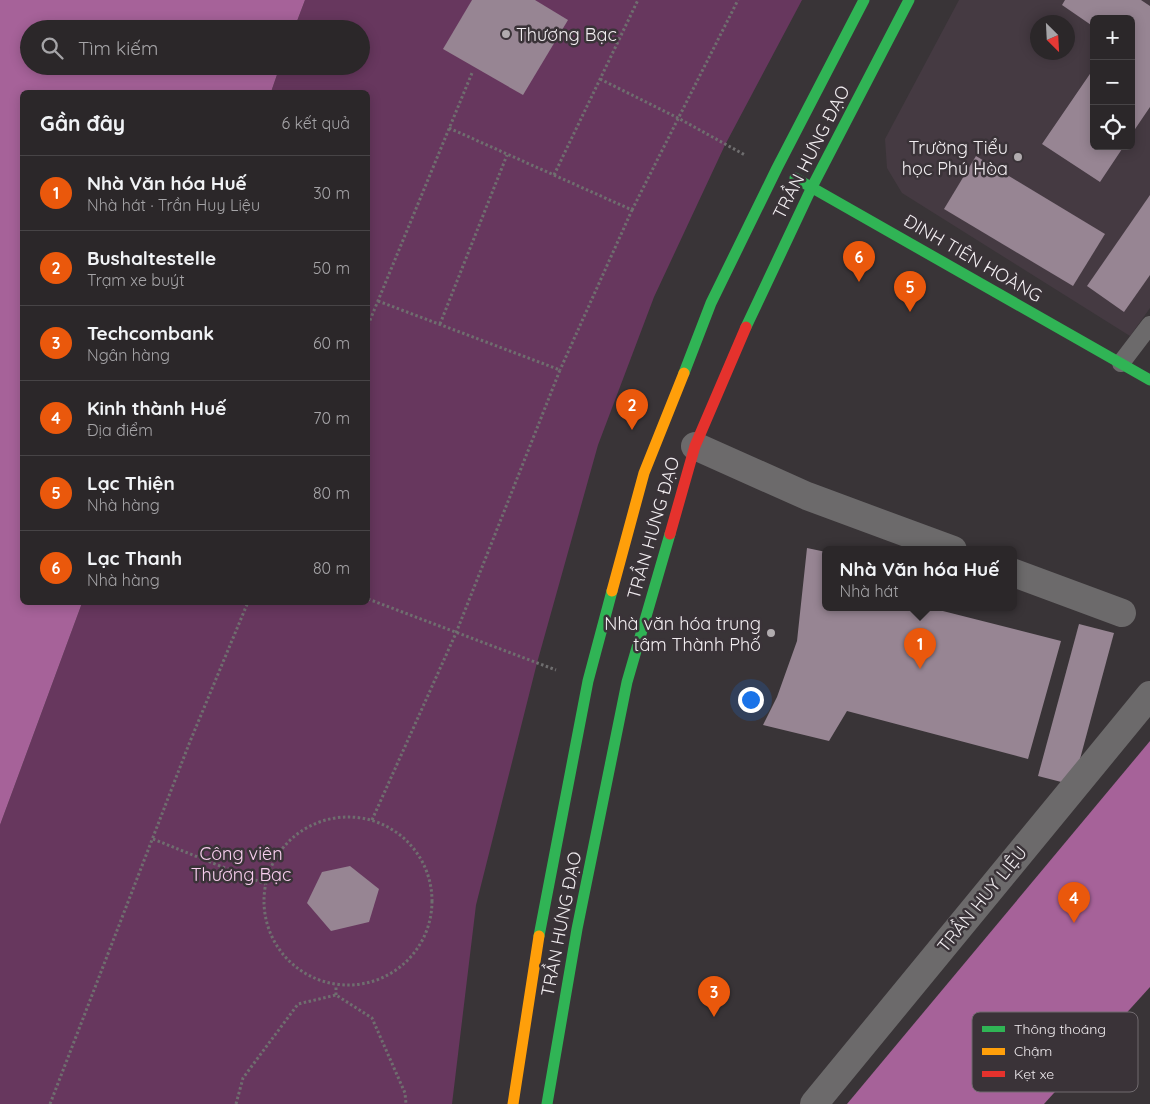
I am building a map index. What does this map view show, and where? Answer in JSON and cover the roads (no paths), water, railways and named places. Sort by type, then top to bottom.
[{"type":"main road","name":"TRẦN HƯNG ĐẠO","points":[[513,1104],[543,908],[588,681],[644,473],[711,303],[777,168],[864,0]]},
{"type":"main road","name":"TRẦN HƯNG ĐẠO","points":[[547,1104],[577,929],[627,682],[695,446],[752,313],[812,187],[909,0]]},
{"type":"main road","name":"ĐINH TIÊN HOÀNG","points":[[777,168],[1150,380]]},
{"type":"street","points":[[695,446],[807,496],[942,546]]},
{"type":"street","points":[[1017,574],[1122,614]]},
{"type":"street","name":"TRẦN HUY LIỆU","points":[[814,1104],[1150,694]]},
{"type":"lane","points":[[1122,363],[1150,325]]},
{"type":"place","name":"Thương Bạc","points":[[506,34]]},
{"type":"place","name":"Trường Tiểu học Phú Hòa","points":[[1018,157]]},
{"type":"place","name":"Lạc Thanh","points":[[859,282]]},
{"type":"place","name":"Lạc Thiện","points":[[910,312]]},
{"type":"place","name":"Bushaltestelle","points":[[632,430]]},
{"type":"place","name":"Nhà văn hóa trung tâm Thành Phố","points":[[771,633]]},
{"type":"place","name":"Nhà Văn hóa Huế","points":[[920,669]]},
{"type":"place","name":"Kinh thành Huế","points":[[1074,923]]},
{"type":"place","name":"Techcombank","points":[[714,1017]]},
{"type":"park label","name":"Công viên Thương Bạc","points":[[241,863]]}]
